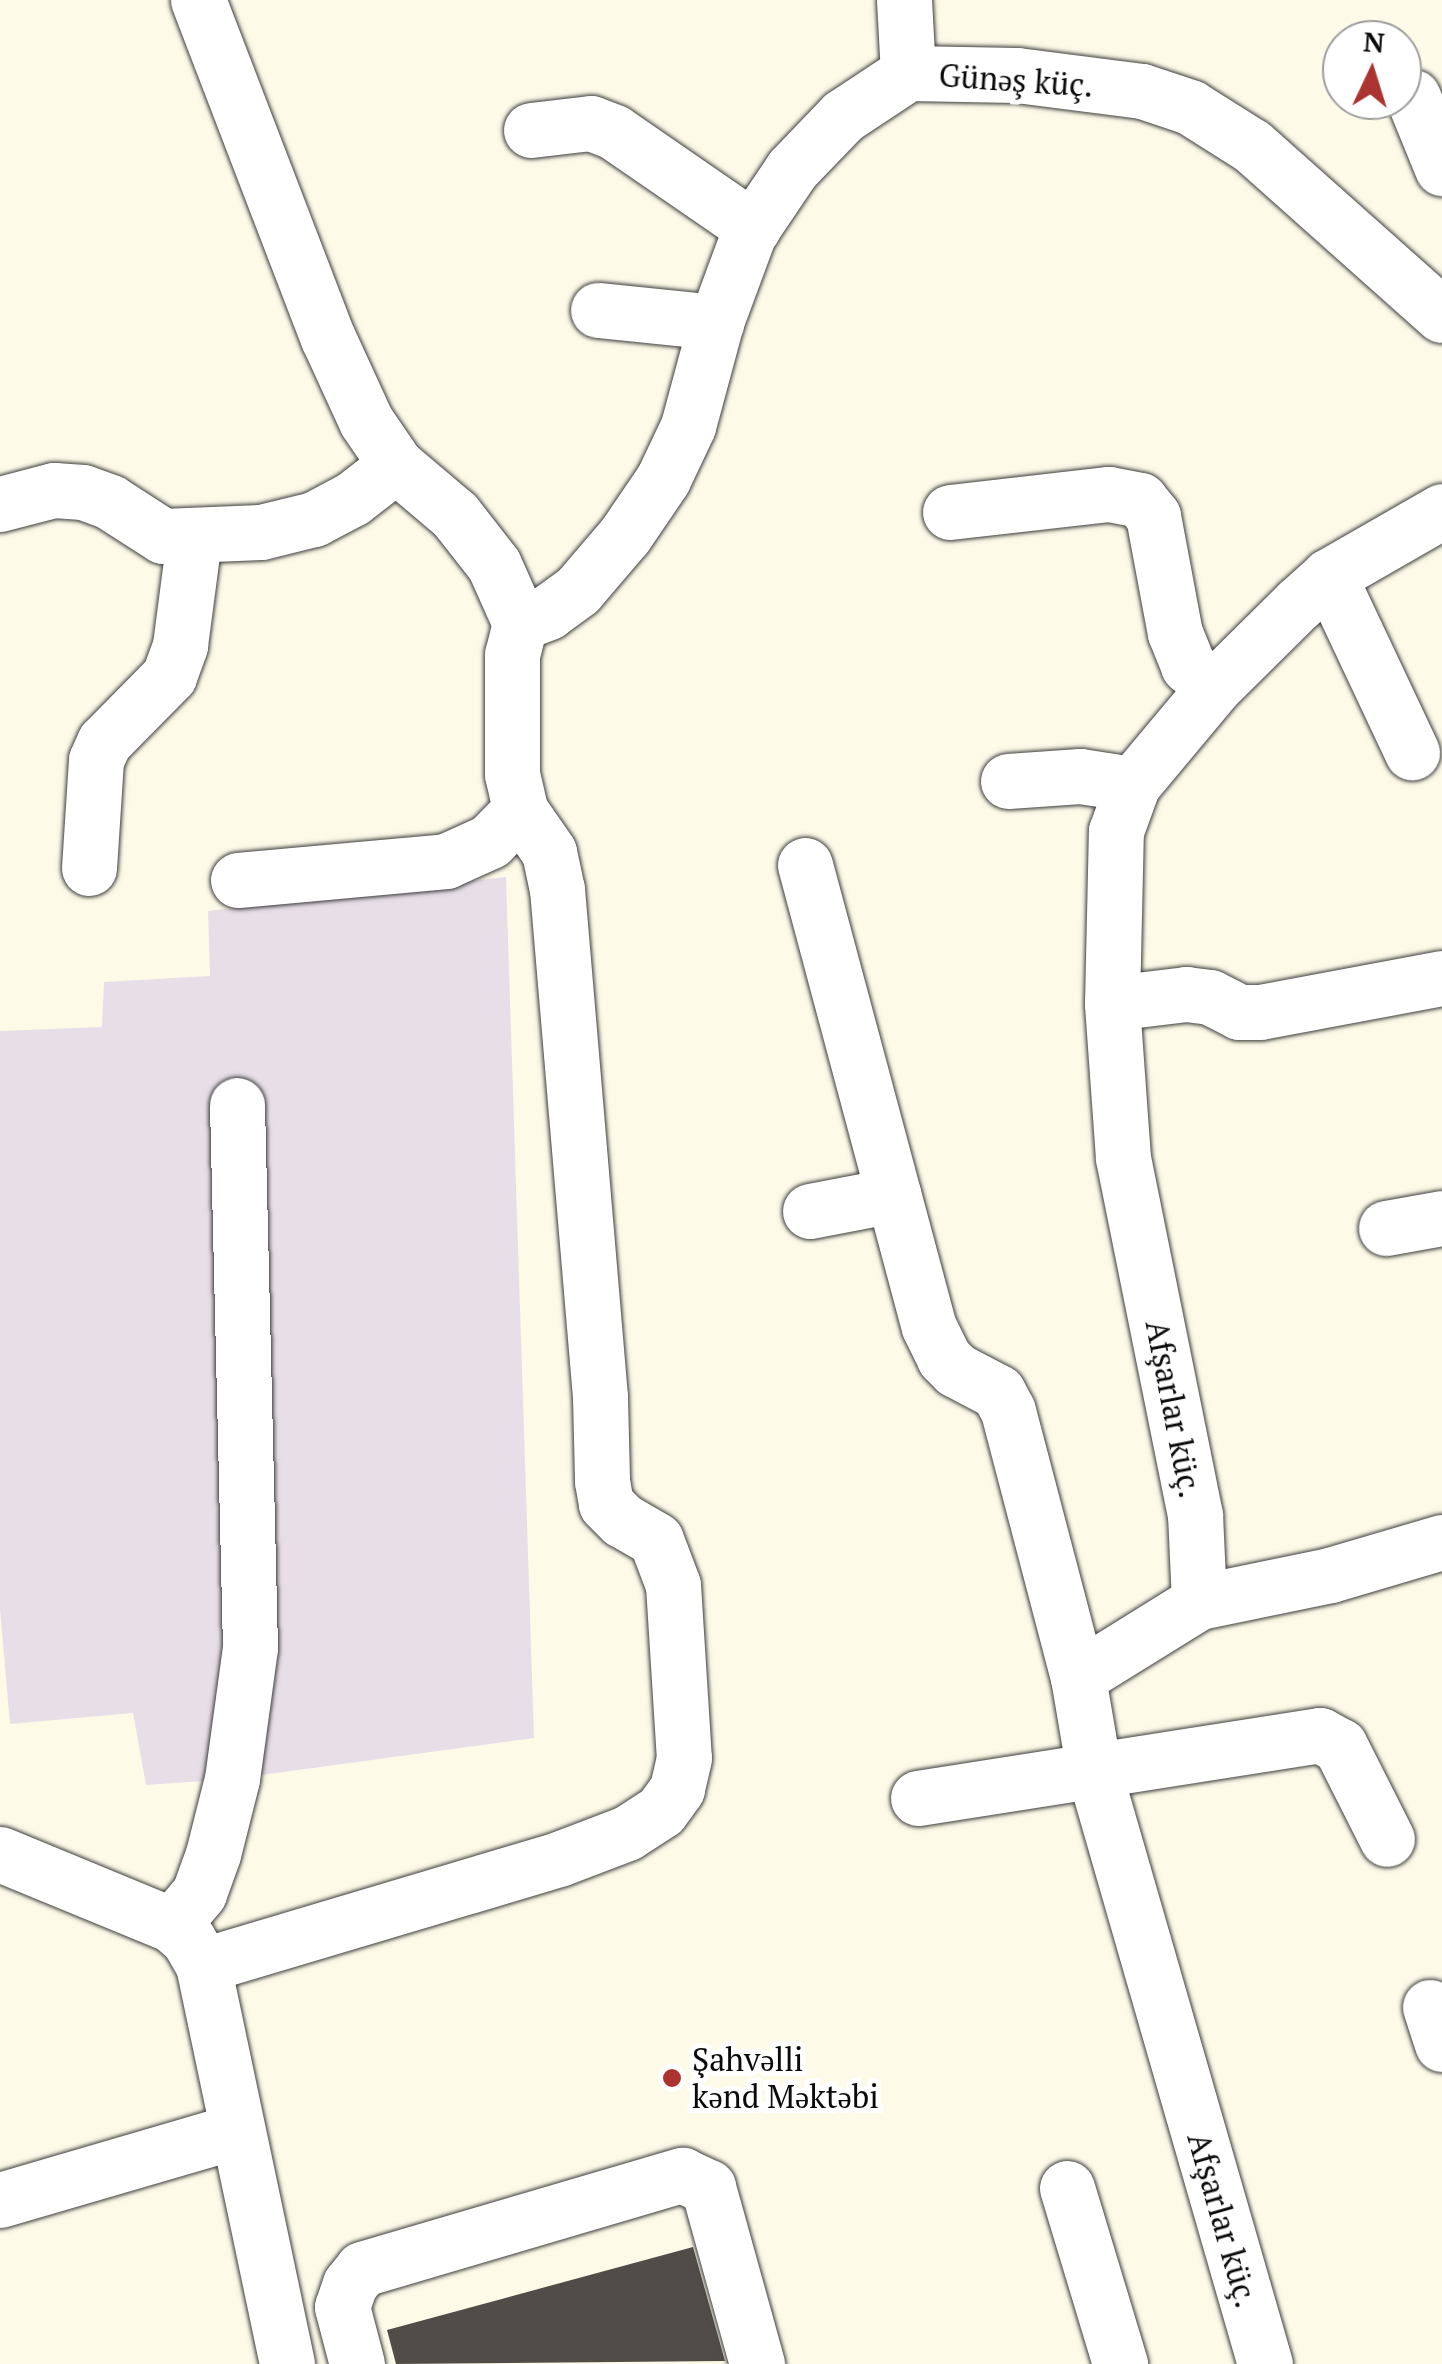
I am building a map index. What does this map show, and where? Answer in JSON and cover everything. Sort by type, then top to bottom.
[{"type":"street","points":[[0,1854],[188,1945],[559,1858],[628,1833],[661,1811],[677,1789],[684,1758],[673,1585],[656,1540],[606,1504],[557,889],[549,852],[520,810],[512,774],[512,654],[520,623],[494,565],[465,527],[396,465],[366,421],[328,338],[198,0]]},
{"type":"street","points":[[904,0],[908,73]]},
{"type":"street","name":"Günəş küç.","points":[[520,623],[548,612],[578,590],[625,535],[663,479],[688,426],[716,322],[753,228],[792,169],[843,116],[908,73],[1017,75],[1142,92],[1190,107],[1252,146],[1442,315]]},
{"type":"street","points":[[1422,117],[1442,168]]},
{"type":"street","points":[[531,130],[590,123],[614,132],[753,228]]},
{"type":"street","points":[[598,310],[716,322]]},
{"type":"street","points":[[0,504],[54,490],[82,492],[110,502],[163,536],[194,538],[261,532],[314,520],[352,500],[396,465]]},
{"type":"street","points":[[950,512],[1110,494],[1140,500],[1153,516],[1176,634],[1188,666],[1214,687]]},
{"type":"street","name":"Afşarlar küç.","points":[[1199,1602],[1195,1515],[1123,1158],[1112,1003],[1116,831],[1134,784],[1214,687],[1329,576],[1442,510]]},
{"type":"street","points":[[89,868],[96,760],[104,742],[169,676],[180,645],[194,538]]},
{"type":"street","points":[[1329,576],[1412,752]]},
{"type":"street","points":[[1008,781],[1080,776],[1134,784]]},
{"type":"street","points":[[238,880],[446,861],[490,841],[520,810]]},
{"type":"street","name":"Afşarlar küç.","points":[[805,866],[929,1328],[944,1358],[956,1370],[998,1392],[1008,1412],[1078,1677],[1094,1771],[1265,2364]]},
{"type":"street","points":[[1112,1003],[1186,994],[1210,998],[1239,1012],[1260,1012],[1442,978]]},
{"type":"street","points":[[237,1105],[250,1648],[232,1778],[188,1945],[236,2131],[288,2364]]},
{"type":"street","points":[[810,1212],[894,1195]]},
{"type":"street","points":[[1386,1228],[1442,1218]]},
{"type":"street","points":[[1078,1677],[1199,1602],[1330,1576],[1442,1542]]},
{"type":"street","points":[[918,1798],[1320,1735],[1340,1746],[1386,1839]]},
{"type":"street","points":[[0,2200],[236,2131]]},
{"type":"street","points":[[357,2364],[342,2307],[350,2284],[362,2269],[682,2175],[708,2187],[758,2364]]},
{"type":"street","points":[[1067,2188],[1120,2364]]},
{"type":"shaded area","points":[[506,877],[534,1738],[232,1779],[146,1785],[133,1713],[10,1724],[0,1609],[0,1031],[102,1027],[104,982],[210,976],[208,911]]},
{"type":"building","points":[[693,2247],[725,2361],[396,2364],[387,2330]]},
{"type":"place","name":"Şahvəlli kənd Məktəbi","points":[[672,2078]]}]
